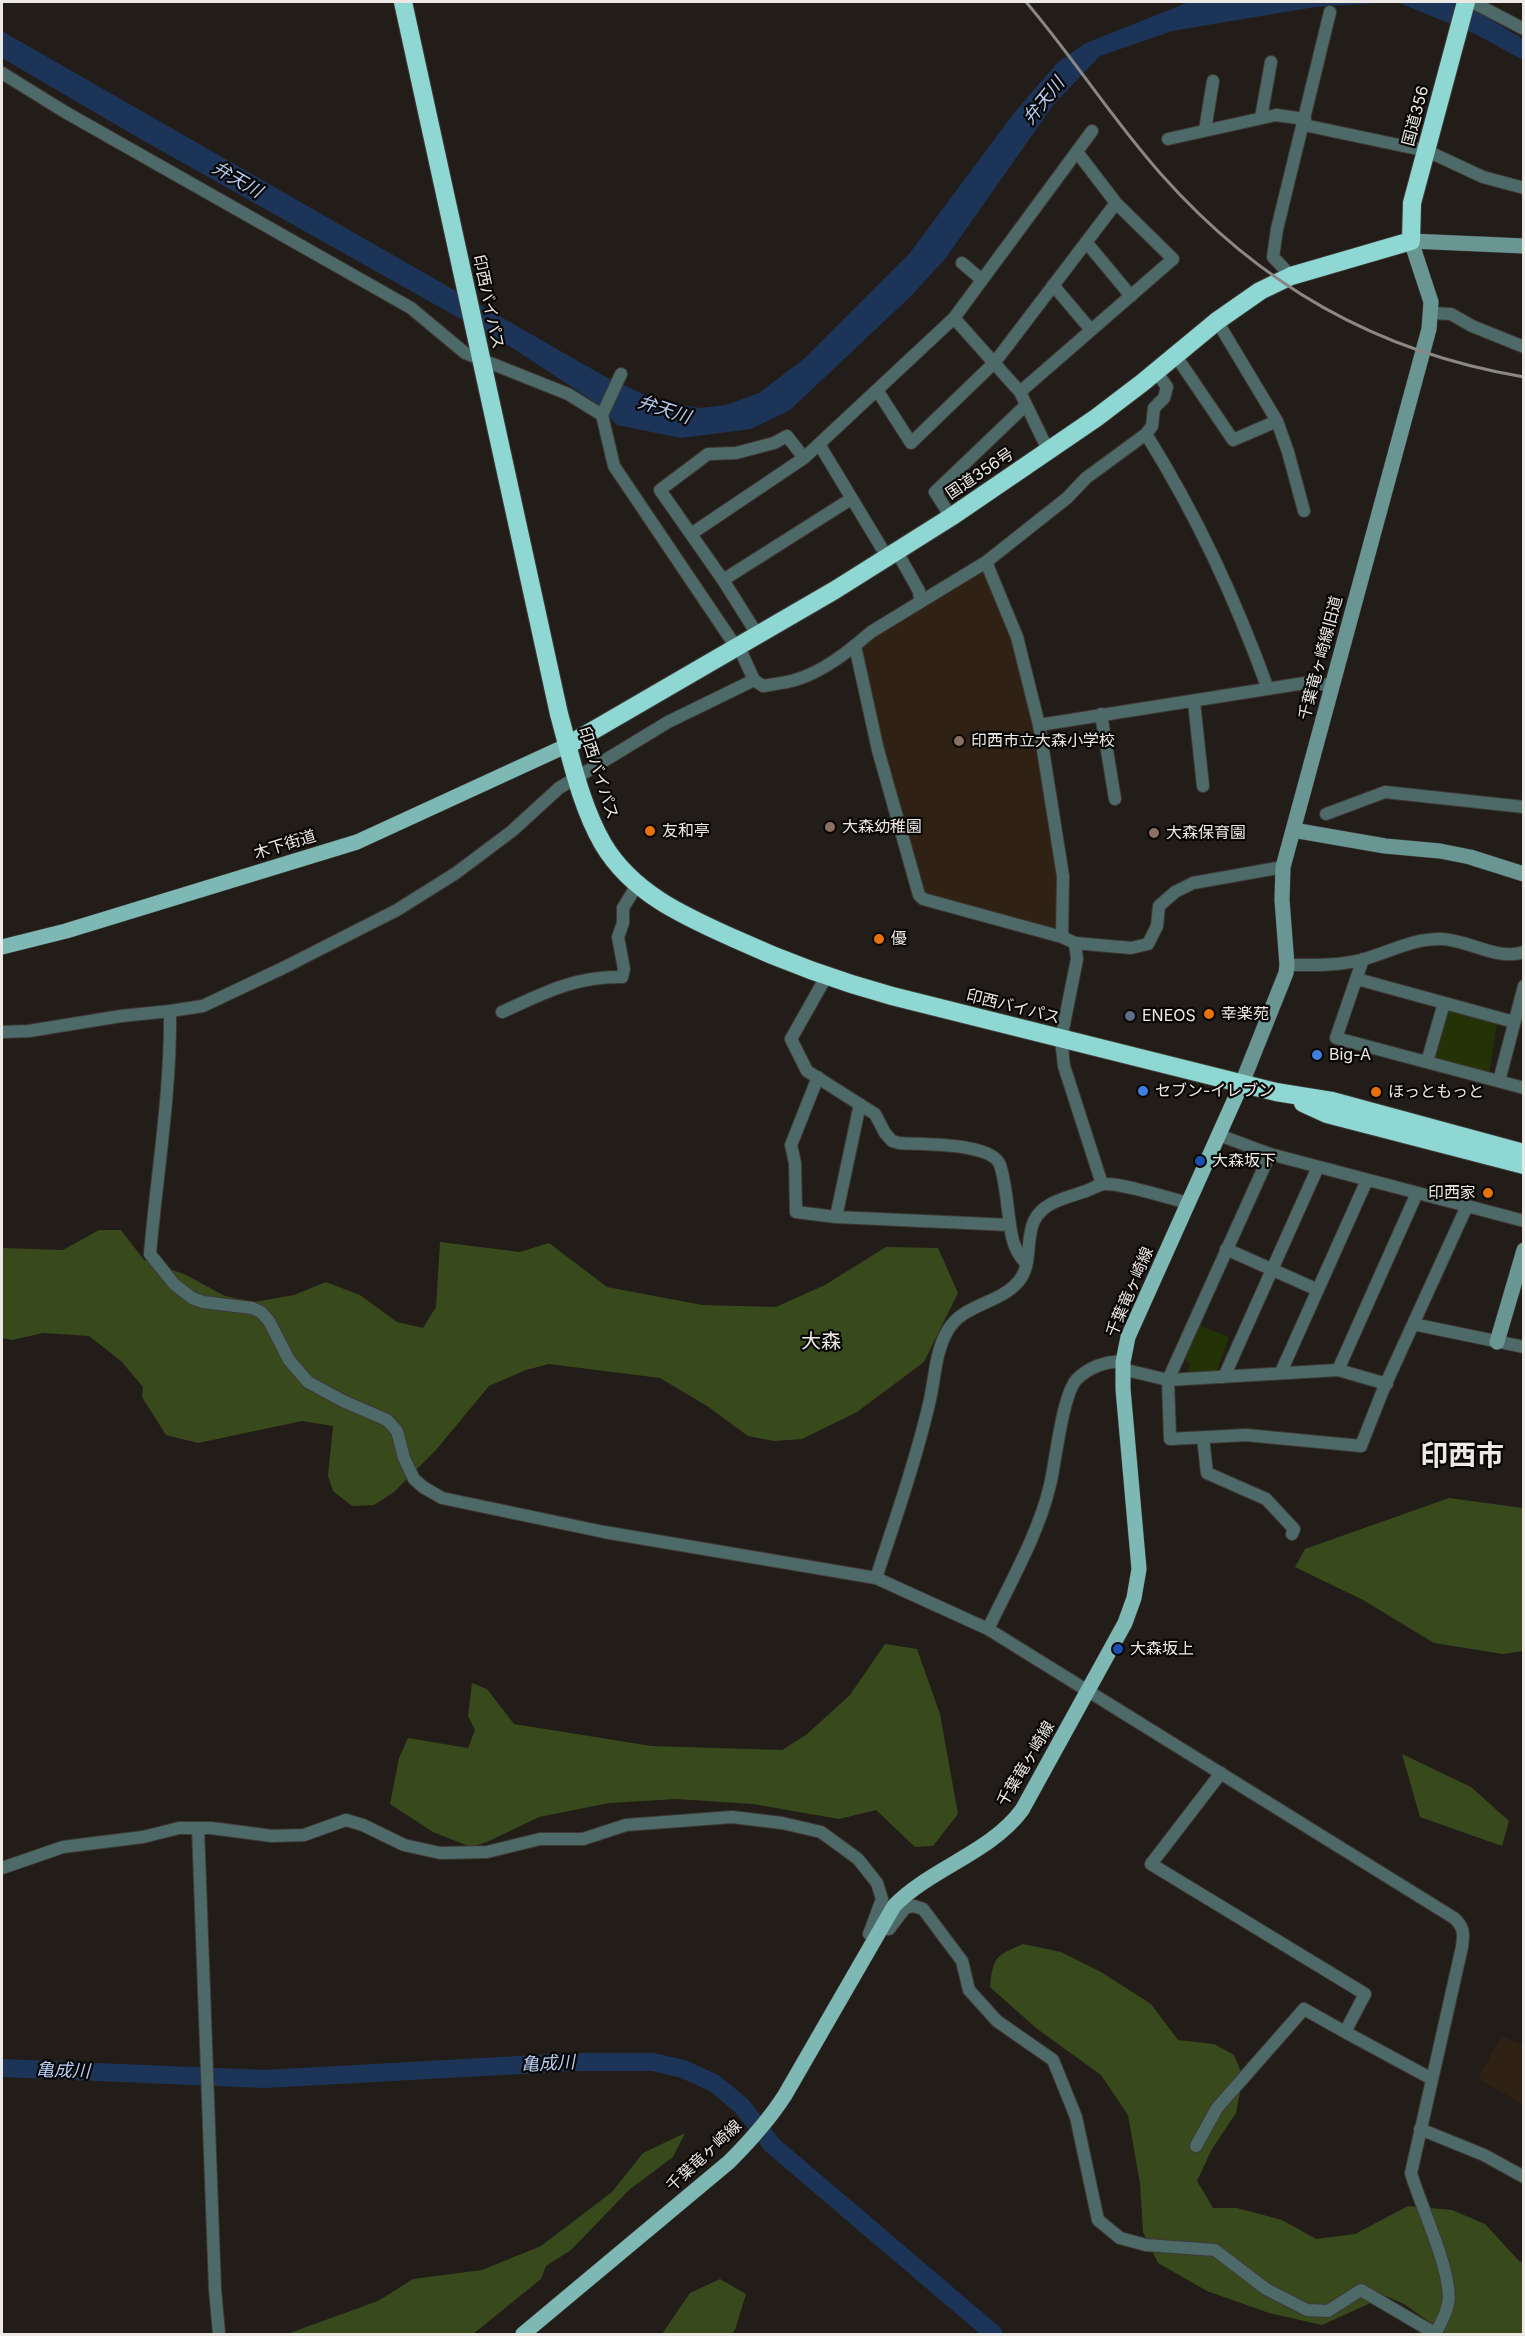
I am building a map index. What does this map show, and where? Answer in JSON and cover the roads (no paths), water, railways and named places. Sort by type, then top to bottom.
[{"type":"highway","name":"印西バイパス","points":[[403,2],[567,745],[576,778],[602,843],[637,885],[672,909],[695,921],[826,977],[1061,1039],[1276,1092],[1332,1101],[1524,1152]]},
{"type":"highway","name":"国道356","points":[[1411,241],[1412,203],[1468,2]]},
{"type":"highway","name":"国道356号","points":[[567,745],[892,555],[951,517],[1096,418],[1217,321],[1260,291],[1291,276],[1411,241]]},
{"type":"highway","name":"印西バイパス","points":[[1276,1092],[1327,1114],[1524,1165]]},
{"type":"main road","name":"木下街道","points":[[2,947],[66,931],[357,842],[567,745]]},
{"type":"main road","name":"千葉竜ヶ崎線","points":[[523,2334],[729,2162],[749,2142],[769,2118],[802,2065],[894,1906],[903,1897],[993,1838],[1016,1818],[1089,1691],[1125,1623],[1134,1598],[1139,1569],[1123,1365],[1128,1337],[1242,1083]]},
{"type":"street","points":[[1468,2],[1524,29]]},
{"type":"street","points":[[1291,276],[1273,257],[1277,229],[1330,12]]},
{"type":"street","points":[[1261,118],[1271,62]]},
{"type":"street","points":[[2,73],[65,112],[411,308],[465,353],[479,351],[568,394],[602,415]]},
{"type":"street","points":[[1205,130],[1213,81]]},
{"type":"street","points":[[1168,139],[1276,115],[1427,151],[1483,177],[1524,188]]},
{"type":"street","points":[[691,534],[804,458],[954,318],[1092,131]]},
{"type":"street","points":[[1020,392],[1173,259],[1116,203],[1077,152]]},
{"type":"street","points":[[877,390],[911,443],[995,362],[1116,203]]},
{"type":"street","points":[[1411,241],[1524,246]]},
{"type":"street","name":"千葉竜ヶ崎線旧道","points":[[1242,1083],[1283,983],[1287,965],[1282,900],[1283,867],[1423,354],[1431,313],[1428,293],[1411,241]]},
{"type":"street","points":[[1086,242],[1131,296]]},
{"type":"street","points":[[962,263],[982,280]]},
{"type":"street","points":[[1053,285],[1091,330]]},
{"type":"street","points":[[1431,313],[1451,314],[1472,326],[1524,347]]},
{"type":"street","points":[[954,318],[1020,392],[1048,450]]},
{"type":"street","points":[[1217,321],[1277,421],[1304,511]]},
{"type":"street","points":[[1176,356],[1233,440],[1277,421]]},
{"type":"street","points":[[621,374],[602,415],[614,466],[737,646],[754,680],[763,686],[796,680],[815,672],[855,646],[871,632],[986,562],[1067,498],[1086,478],[1146,434],[1152,426],[1154,408],[1164,398],[1167,387],[1156,371]]},
{"type":"street","points":[[951,517],[936,492],[1026,405]]},
{"type":"street","points":[[1146,434],[1181,490],[1210,548],[1244,624],[1268,689]]},
{"type":"street","points":[[757,634],[723,580],[660,490],[708,454],[736,453],[774,443],[787,436],[804,458]]},
{"type":"street","points":[[819,444],[852,499],[919,591],[920,601]]},
{"type":"street","points":[[723,580],[852,499]]},
{"type":"street","points":[[986,562],[1017,638],[1039,725],[1064,876],[1062,937]]},
{"type":"street","points":[[855,646],[878,750],[919,895],[923,899],[1062,937],[1075,943],[1131,948],[1148,944],[1157,926],[1159,906],[1175,892],[1193,883],[1283,867]]},
{"type":"street","points":[[2,1032],[28,1031],[203,1005],[285,967],[397,910],[456,873],[512,831],[559,788],[668,722],[754,680]]},
{"type":"street","points":[[1039,725],[1311,682],[1332,686]]},
{"type":"street","points":[[1194,702],[1203,786]]},
{"type":"street","points":[[1101,714],[1115,799]]},
{"type":"street","points":[[1326,814],[1386,792],[1524,807]]},
{"type":"street","points":[[1293,830],[1385,846],[1440,851],[1524,873]]},
{"type":"street","points":[[502,1012],[573,981],[599,976],[622,977],[624,969],[618,937],[623,923],[623,908],[637,885]]},
{"type":"street","points":[[1287,965],[1328,966],[1364,959],[1398,946],[1423,940],[1442,939],[1492,952],[1524,952]]},
{"type":"street","points":[[1075,943],[1077,959],[1061,1039],[1064,1066],[1102,1184]]},
{"type":"street","points":[[1364,959],[1336,1038],[1524,1088]]},
{"type":"street","points":[[826,977],[791,1039],[807,1071],[875,1114],[892,1141],[971,1148],[990,1153],[1000,1163],[1012,1241],[1020,1257],[1026,1263]]},
{"type":"street","points":[[1357,979],[1514,1022]]},
{"type":"street","points":[[1498,1082],[1524,986]]},
{"type":"street","points":[[1427,1062],[1444,1002]]},
{"type":"street","points":[[2,1868],[63,1848],[143,1837],[179,1828],[272,1836],[304,1835],[346,1820],[363,1825],[404,1845],[440,1853],[488,1852],[540,1839],[583,1839],[626,1825],[732,1817],[782,1823],[820,1832],[858,1859],[877,1883],[882,1899],[870,1934],[881,1928],[889,1929],[905,1908],[910,1906],[923,1909],[962,1961],[969,1990],[998,2021],[1053,2060],[1076,2117],[1098,2220],[1120,2238],[1146,2245],[1215,2250],[1266,2289],[1307,2310],[1328,2311],[1361,2290],[1435,2334],[1446,2313],[1449,2302],[1444,2267],[1418,2197],[1412,2173],[1462,1947],[1464,1932],[1462,1925],[988,1629],[876,1578],[626,1536],[499,1511],[442,1498],[423,1487],[408,1470],[397,1431],[387,1420],[343,1401],[308,1382],[289,1360],[269,1321],[261,1312],[252,1308],[203,1302],[192,1298],[174,1284],[150,1254],[165,1122],[171,1048],[170,1011]]},
{"type":"street","points":[[818,1077],[791,1145],[795,1163],[796,1212],[836,1217],[1010,1225]]},
{"type":"street","points":[[836,1217],[860,1104]]},
{"type":"street","points":[[1219,1135],[1270,1154],[1524,1221]]},
{"type":"street","points":[[1270,1154],[1168,1380],[1170,1439],[1246,1435],[1361,1446],[1364,1434],[1467,1206]]},
{"type":"street","points":[[1224,1377],[1318,1167]]},
{"type":"street","points":[[1281,1372],[1367,1180]]},
{"type":"street","points":[[876,1578],[912,1468],[930,1402],[940,1347],[948,1329],[963,1314],[1005,1292],[1018,1282],[1026,1263],[1033,1221],[1042,1210],[1057,1200],[1102,1184],[1115,1185],[1188,1203]]},
{"type":"street","points":[[1338,1370],[1417,1193]]},
{"type":"street","points":[[1226,1249],[1318,1290]]},
{"type":"street","points":[[1497,1342],[1524,1250]]},
{"type":"street","points":[[1413,1324],[1524,1347]]},
{"type":"street","points":[[988,1629],[1030,1539],[1050,1488],[1068,1393],[1076,1380],[1092,1369],[1115,1361],[1168,1380],[1338,1370],[1387,1384]]},
{"type":"street","points":[[1203,1437],[1207,1473],[1266,1499],[1294,1529],[1292,1534]]},
{"type":"street","points":[[1221,1773],[1151,1864],[1365,1994],[1345,2032]]},
{"type":"street","points":[[198,1828],[215,2289],[219,2334]]},
{"type":"street","points":[[1196,2146],[1217,2108],[1304,2009],[1432,2079]]},
{"type":"street","points":[[1420,2129],[1484,2155],[1524,2177]]},
{"type":"water","name":"弁天川","points":[[1189,2],[1393,2],[1315,7],[1172,31],[1100,56],[1054,104],[945,259],[911,296],[790,410],[751,429],[681,438],[617,425],[593,401],[514,349],[137,137],[2,58],[2,31],[604,376],[656,400],[699,408],[726,405],[759,393],[805,358],[909,254],[1014,113],[1058,62],[1086,43]]},
{"type":"water","points":[[1397,2],[1452,2],[1471,8],[1523,39],[1523,60],[1475,34]]},
{"type":"waterway","name":"亀成川","points":[[2,2068],[265,2079],[574,2062],[653,2062],[683,2069],[714,2083],[742,2106],[772,2145],[994,2334]]},
{"type":"railway","points":[[1026,2],[1160,173],[1198,213],[1238,249],[1280,280],[1324,308],[1370,331],[1470,366],[1524,377]]},
{"type":"place","name":"印西市立大森小学校","points":[[959,741]]},
{"type":"place","name":"大森幼稚園","points":[[830,827]]},
{"type":"place","name":"友和亭","points":[[650,831]]},
{"type":"place","name":"大森保育園","points":[[1154,833]]},
{"type":"place","name":"優","points":[[879,939]]},
{"type":"place","name":"幸楽苑","points":[[1209,1014]]},
{"type":"place","name":"ENEOS","points":[[1130,1016]]},
{"type":"place","name":"Big-A","points":[[1317,1055]]},
{"type":"place","name":"セブン-イレブン","points":[[1143,1091]]},
{"type":"place","name":"ほっともっと","points":[[1376,1092]]},
{"type":"place","name":"大森坂下","points":[[1200,1161]]},
{"type":"place","name":"印西家","points":[[1488,1193]]},
{"type":"place","name":"大森坂上","points":[[1118,1649]]},
{"type":"district","name":"大森","points":[[821,1342]]},
{"type":"district","name":"印西市","points":[[1462,1457]]}]
